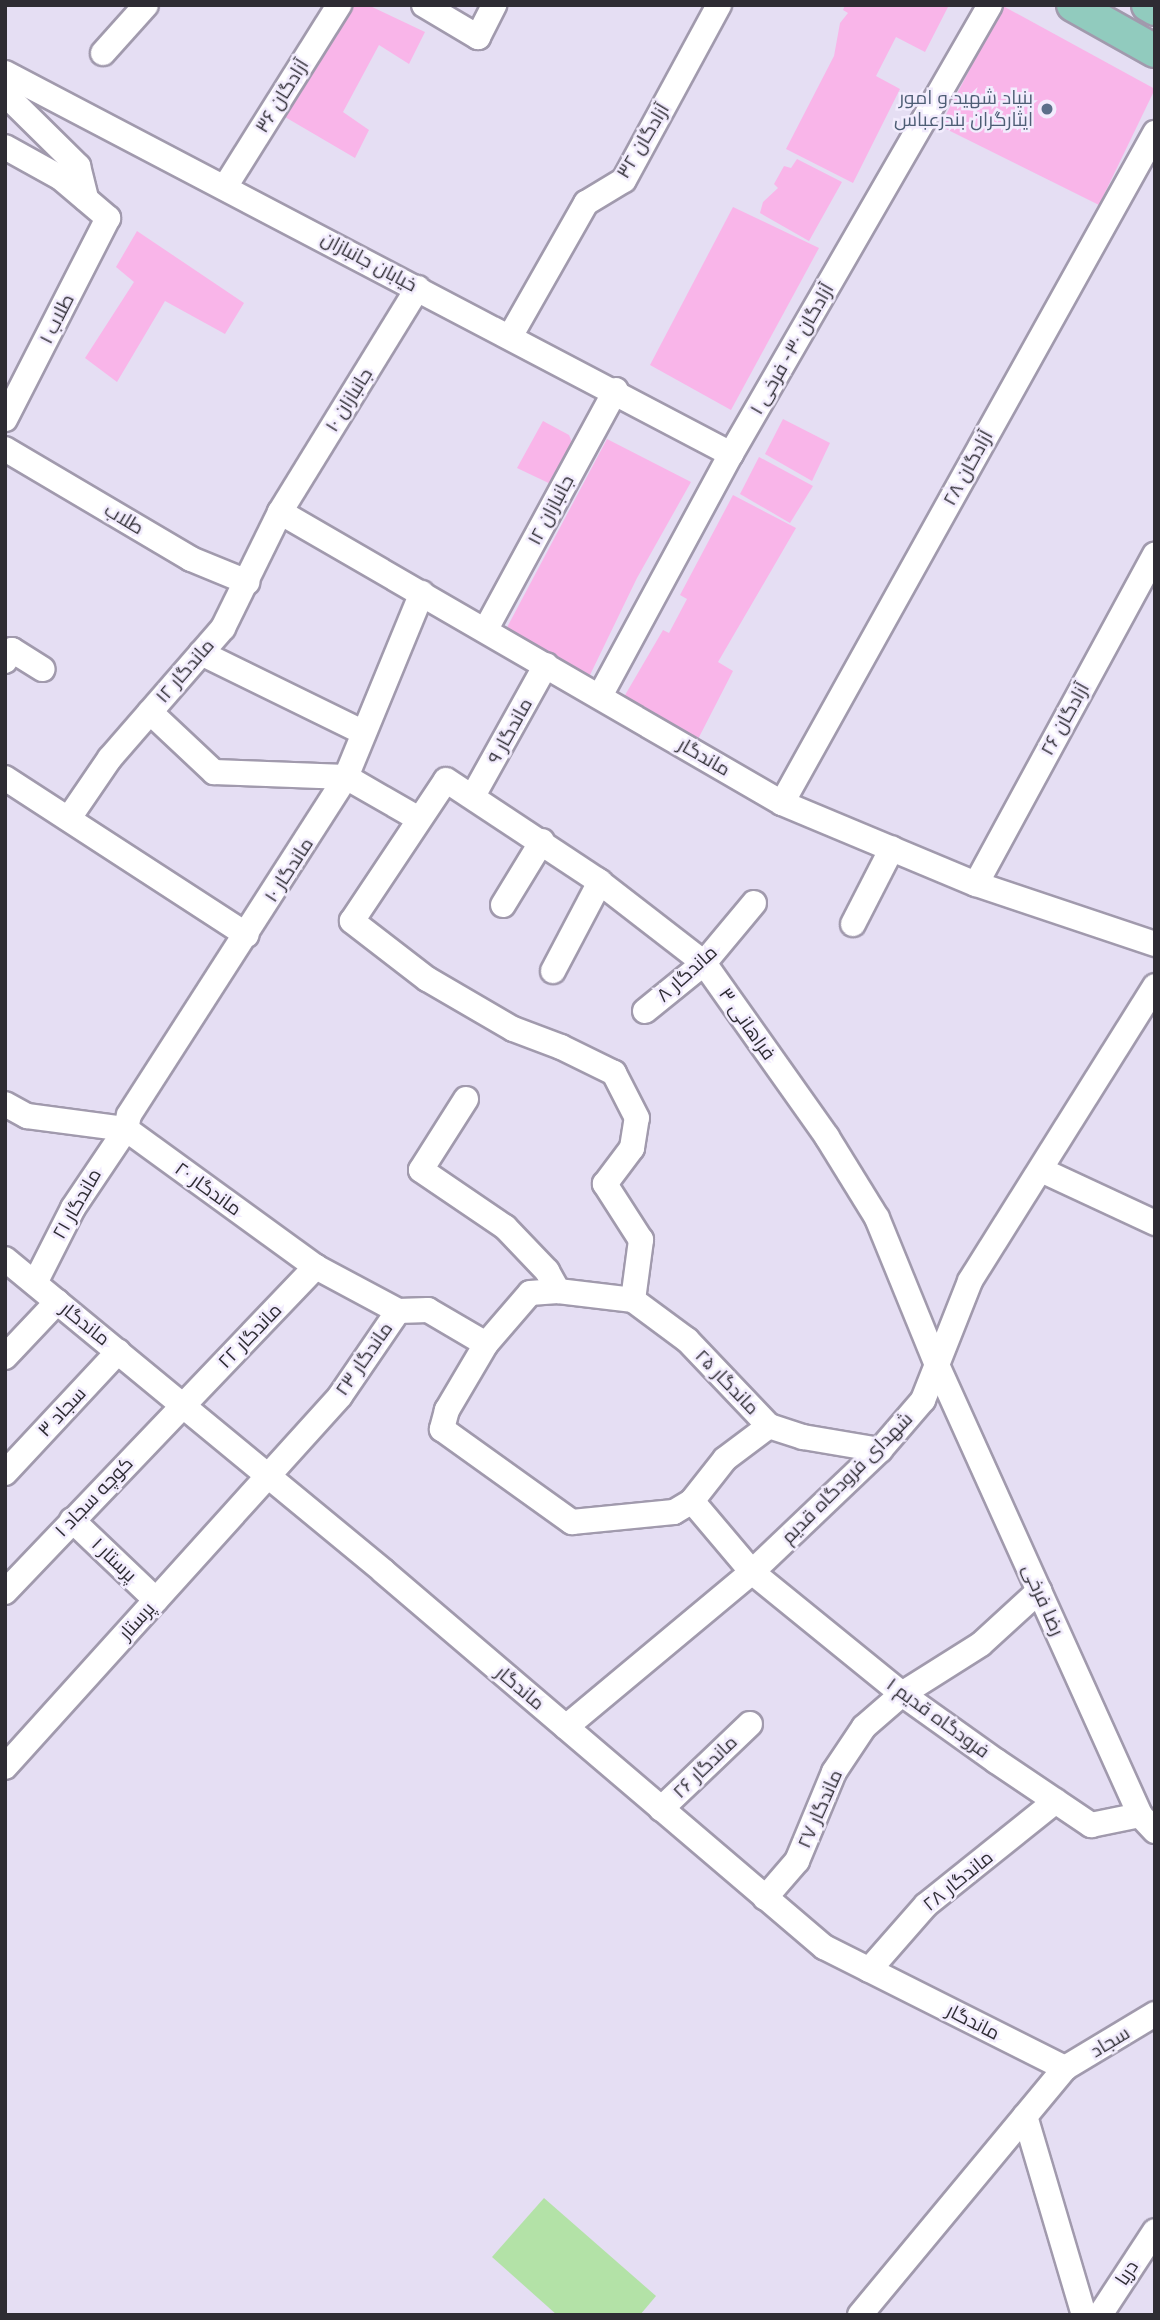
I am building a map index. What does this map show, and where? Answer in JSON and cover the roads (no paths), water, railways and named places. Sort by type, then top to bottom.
[{"type":"main road","points":[[1073,5],[1155,51]]},
{"type":"main road","points":[[1148,5],[1155,9]]},
{"type":"street","points":[[103,53],[146,5]]},
{"type":"street","name":"آزادگان ۳۶","points":[[225,187],[339,5]]},
{"type":"street","points":[[424,5],[478,37],[494,5]]},
{"type":"street","name":"آزادگان ۳۲","points":[[511,335],[586,203],[624,180],[719,5]]},
{"type":"street","name":"آزادگان ۳۰ - فرخی ۱","points":[[600,696],[731,454],[990,5]]},
{"type":"street","name":"خیابان جانبازان","points":[[5,72],[616,390],[731,454]]},
{"type":"street","points":[[5,94],[78,166],[86,199]]},
{"type":"street","name":"آزادگان ۲۸","points":[[782,803],[1155,133]]},
{"type":"street","points":[[5,147],[61,178],[86,199]]},
{"type":"street","name":"طلاب ۱","points":[[5,419],[108,218],[86,199]]},
{"type":"street","name":"جانبازان ۱۰","points":[[280,512],[418,288]]},
{"type":"street","name":"جانبازان ۱۲","points":[[486,629],[616,390]]},
{"type":"street","name":"طلاب","points":[[5,449],[191,559],[247,582]]},
{"type":"street","name":"ماندگار","points":[[280,512],[782,803],[976,884],[1155,944]]},
{"type":"street","name":"ماندگار ۱۲","points":[[69,818],[110,758],[223,628],[280,512]]},
{"type":"street","name":"آزادگان ۲۶","points":[[976,884],[1155,555]]},
{"type":"street","name":"ماندگار ۱۰","points":[[125,1129],[129,1115],[346,777],[362,732],[422,593]]},
{"type":"street","points":[[5,661],[12,650],[43,669]]},
{"type":"street","points":[[201,653],[362,732]]},
{"type":"street","name":"ماندگار ۹","points":[[473,796],[546,665]]},
{"type":"street","points":[[150,712],[214,772],[346,777],[419,819],[352,921],[427,979],[513,1030],[561,1046],[614,1073],[637,1118],[632,1148],[605,1184],[641,1240],[633,1300],[558,1291],[530,1293],[486,1345],[447,1410],[442,1429],[572,1522],[674,1512],[692,1501]]},
{"type":"street","points":[[5,778],[247,935]]},
{"type":"street","name":"فراهانی ۳","points":[[419,819],[446,780],[542,841],[600,882],[704,964],[827,1137],[877,1218],[937,1365]]},
{"type":"street","points":[[503,905],[542,841]]},
{"type":"street","points":[[853,924],[892,848]]},
{"type":"street","points":[[553,971],[600,882]]},
{"type":"street","name":"ماندگار ۸","points":[[645,1011],[704,964],[754,903]]},
{"type":"street","name":"شهدای فرودگاه قدیم","points":[[566,1727],[752,1572],[880,1450],[923,1400],[970,1281],[1155,986]]},
{"type":"street","points":[[466,1099],[421,1170],[505,1227],[547,1271],[558,1291]]},
{"type":"street","name":"ماندگار ۲۰","points":[[5,1104],[27,1116],[125,1129],[316,1267],[398,1311]]},
{"type":"street","name":"ماندگار ۲۱","points":[[35,1283],[72,1208],[125,1129]]},
{"type":"street","points":[[1041,1170],[1155,1223]]},
{"type":"street","name":"ماندگار","points":[[5,1259],[268,1475],[824,1947],[1065,2068]]},
{"type":"street","name":"ماندگار ۲۲","points":[[183,1404],[316,1267]]},
{"type":"street","name":"ماندگار ۲۵","points":[[633,1300],[687,1340],[769,1426],[725,1458],[692,1501]]},
{"type":"street","points":[[5,1357],[57,1302]]},
{"type":"street","name":"ماندگار ۲۳","points":[[268,1475],[340,1396],[398,1311],[428,1310],[486,1345]]},
{"type":"street","name":"سجاد ۳","points":[[5,1473],[118,1352]]},
{"type":"street","name":"رضا فرخی","points":[[937,1365],[1147,1823]]},
{"type":"street","name":"کوچه سجاد ۱","points":[[5,1592],[183,1404]]},
{"type":"street","points":[[769,1426],[803,1437],[880,1450]]},
{"type":"street","name":"پرستار","points":[[5,1767],[268,1475]]},
{"type":"street","name":"فرودگاه قدیم ۱","points":[[692,1501],[752,1572],[902,1694],[1091,1825],[1147,1823]]},
{"type":"street","name":"پرستار ۱","points":[[72,1520],[156,1600]]},
{"type":"street","name":"ماندگار ۲۷","points":[[765,1898],[797,1861],[834,1772],[864,1727],[902,1694],[972,1650],[1039,1591]]},
{"type":"street","name":"ماندگار ۲۶","points":[[661,1809],[750,1724]]},
{"type":"street","name":"ماندگار ۲۸","points":[[869,1970],[926,1905],[1056,1801]]},
{"type":"street","name":"سجاد","points":[[860,2315],[1065,2068],[1155,2014]]},
{"type":"street","points":[[1025,2116],[1084,2315]]},
{"type":"street","name":"دریا","points":[[1100,2315],[1155,2231]]},
{"type":"place","name":"بنیاد شهید و امور ایثارگران بندرعباس","points":[[1047,109]]}]
